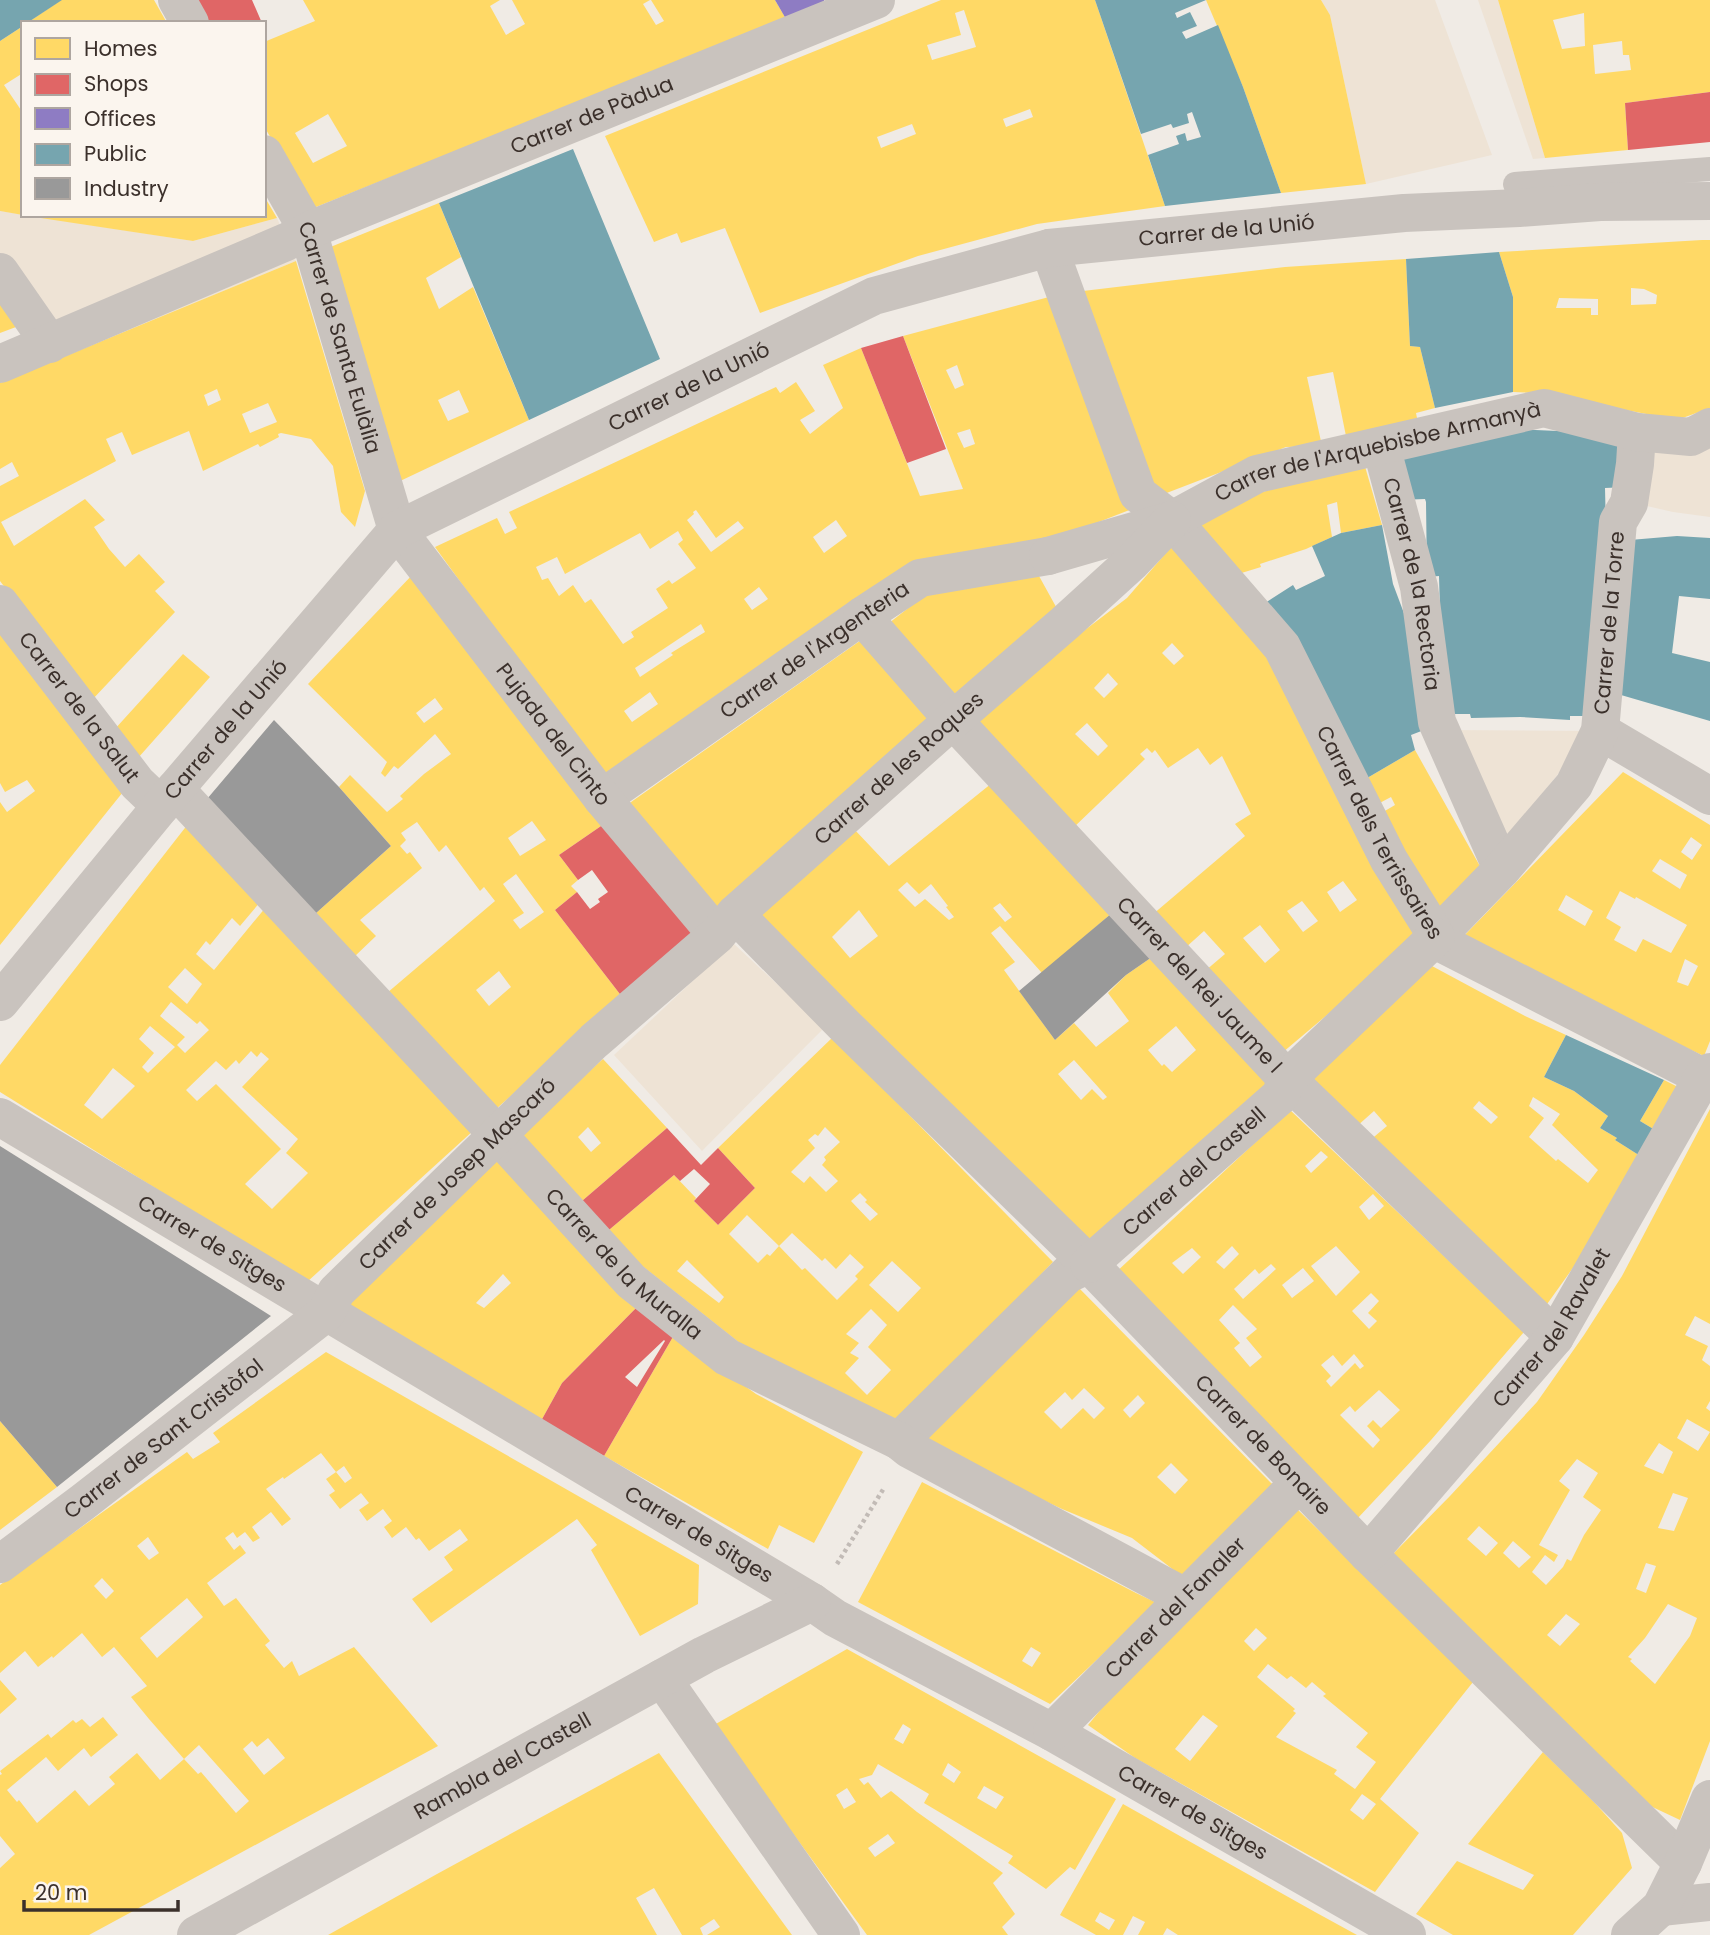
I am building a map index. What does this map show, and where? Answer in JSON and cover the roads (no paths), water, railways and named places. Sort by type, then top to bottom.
[{"type":"street","points":[[177,0],[189,21]]},
{"type":"street","name":"Carrer de Pàdua","points":[[24,355],[297,237],[876,0]]},
{"type":"street","name":"Carrer de Santa Eulàlia","points":[[266,159],[297,237],[397,530]]},
{"type":"street","name":"Carrer de la Unió","points":[[0,1002],[168,798],[397,530],[874,296],[1049,248],[1404,213],[1600,202],[1710,201]]},
{"type":"street","name":"Carrer dels Terrissaires","points":[[1049,248],[1138,494],[1172,520],[1282,647],[1389,860],[1436,937],[1441,943],[1706,1074]]},
{"type":"street","points":[[0,272],[24,355]]},
{"type":"street","name":"Carrer de l'Arquebisbe Armanyà","points":[[1172,520],[1258,474],[1544,408],[1637,432],[1691,437],[1710,426]]},
{"type":"street","name":"Carrer de la Torre","points":[[1600,732],[1618,522],[1629,503],[1636,464],[1637,432]]},
{"type":"street","name":"Carrer de la Rectoria","points":[[1381,446],[1419,587],[1437,722],[1502,869]]},
{"type":"street","name":"Carrer de l'Argenteria","points":[[602,798],[920,578],[1048,556],[1172,520]]},
{"type":"street","name":"Carrer de les Roques","points":[[594,1041],[1065,623],[1132,562],[1172,520]]},
{"type":"street","name":"Pujada del Cinto","points":[[397,530],[602,798],[726,925],[845,1026]]},
{"type":"street","name":"Carrer de la Salut","points":[[0,604],[137,783],[168,798]]},
{"type":"street","name":"Carrer del Rei Jaume I","points":[[862,616],[953,720],[1287,1079],[1555,1337]]},
{"type":"street","points":[[1600,732],[1710,796]]},
{"type":"street","name":"Carrer del Castell","points":[[904,1445],[1068,1274],[1089,1264],[1280,1096],[1287,1079],[1436,937],[1502,869],[1574,785],[1600,732]]},
{"type":"street","name":"Carrer de la Muralla","points":[[168,798],[498,1135],[631,1281],[727,1357],[904,1445],[1185,1597]]},
{"type":"street","name":"Carrer de Bonaire","points":[[845,1026],[1089,1264],[1368,1554],[1684,1863]]},
{"type":"street","name":"Carrer de Josep Mascaró","points":[[327,1312],[336,1292],[594,1041]]},
{"type":"street","name":"Carrer del Ravalet","points":[[1368,1554],[1555,1337],[1706,1074]]},
{"type":"street","name":"Carrer de Sitges","points":[[0,1116],[835,1618],[1052,1732],[1407,1935]]},
{"type":"street","name":"Carrer de Sant Cristòfol","points":[[0,1564],[327,1312]]},
{"type":"street","name":"Carrer del Fanaler","points":[[1052,1732],[1299,1483]]},
{"type":"street","name":"Rambla del Castell","points":[[196,1935],[704,1655],[812,1602]]},
{"type":"street","points":[[662,1678],[841,1935]]},
{"type":"street","points":[[1630,1935],[1661,1907],[1684,1863],[1710,1799]]},
{"type":"street","points":[[1661,1907],[1710,1902]]},
{"type":"lane","points":[[1515,184],[1710,169]]}]
